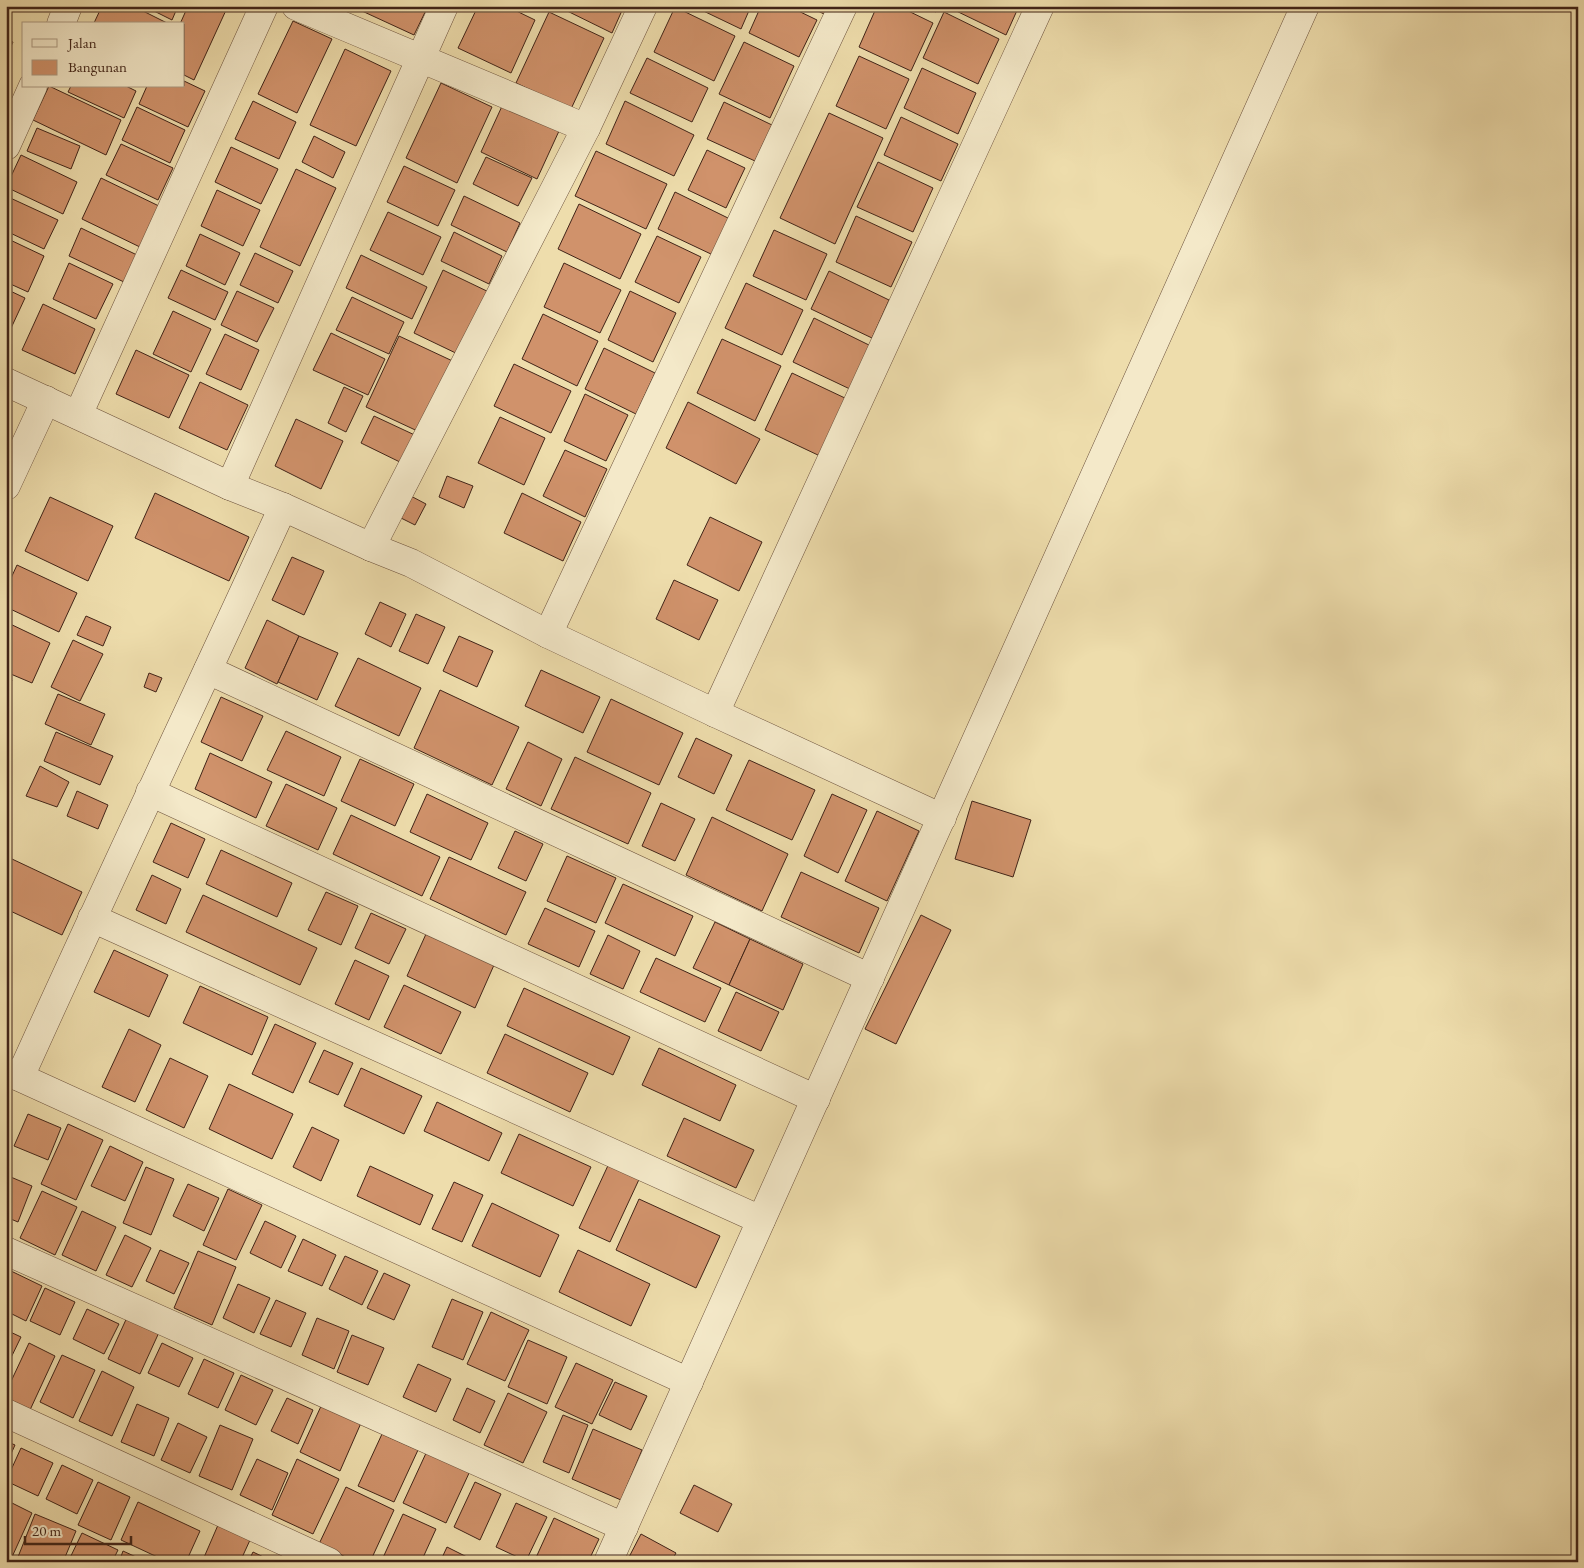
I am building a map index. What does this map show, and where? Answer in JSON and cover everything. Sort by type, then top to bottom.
[{"type":"street","points":[[62,22],[68,6]]},
{"type":"street","points":[[78,416],[264,6]]},
{"type":"street","points":[[296,6],[586,128]]},
{"type":"street","points":[[230,486],[444,6]]},
{"type":"street","points":[[371,547],[586,128],[643,6]]},
{"type":"street","points":[[548,634],[843,6]]},
{"type":"street","points":[[715,713],[1040,6]]},
{"type":"street","points":[[608,1562],[942,818],[1302,7]]},
{"type":"street","points":[[7,145],[32,88]]},
{"type":"street","points":[[6,382],[230,486],[283,506],[371,547],[411,563],[548,634],[942,818]]},
{"type":"street","points":[[6,486],[46,400]]},
{"type":"street","points":[[283,506],[92,918],[13,1074],[688,1382]]},
{"type":"street","points":[[208,670],[870,978]]},
{"type":"street","points":[[150,792],[816,1099]]},
{"type":"street","points":[[92,918],[761,1220]]},
{"type":"street","points":[[6,1251],[624,1526]]},
{"type":"street","points":[[6,1413],[329,1562]]},
{"type":"building","points":[[102,6],[133,6],[165,22],[94,22]]},
{"type":"building","points":[[144,6],[178,6],[172,20]]},
{"type":"building","points":[[188,6],[224,6],[227,8],[194,80],[185,76],[185,22],[181,22]]},
{"type":"building","points":[[364,6],[428,6],[414,35],[362,11]]},
{"type":"building","points":[[478,6],[506,6],[535,20],[511,73],[458,48]]},
{"type":"building","points":[[557,6],[624,6],[612,33]]},
{"type":"building","points":[[693,6],[751,6],[741,29]]},
{"type":"building","points":[[761,6],[788,6],[817,20],[799,57],[749,33]]},
{"type":"building","points":[[808,6],[827,6],[824,14]]},
{"type":"building","points":[[877,6],[898,6],[933,23],[911,71],[859,47]]},
{"type":"building","points":[[923,6],[938,6],[936,12]]},
{"type":"building","points":[[950,6],[1019,6],[1006,35],[950,8]]},
{"type":"building","points":[[675,7],[735,36],[714,81],[654,52]]},
{"type":"building","points":[[549,12],[604,38],[571,109],[516,83]]},
{"type":"building","points":[[944,12],[999,39],[978,84],[923,58]]},
{"type":"building","points":[[293,21],[332,39],[297,113],[258,94]]},
{"type":"building","points":[[6,39],[13,42],[6,57]]},
{"type":"building","points":[[744,42],[794,66],[770,118],[719,94]]},
{"type":"building","points":[[345,49],[391,71],[356,146],[310,125]]},
{"type":"building","points":[[859,56],[909,79],[886,129],[836,106]]},
{"type":"building","points":[[647,58],[708,88],[692,122],[630,93]]},
{"type":"building","points":[[922,68],[976,93],[958,134],[904,108]]},
{"type":"building","points":[[185,81],[205,91],[188,127],[139,104],[146,88],[185,88]]},
{"type":"building","points":[[441,83],[492,107],[457,183],[406,158]]},
{"type":"building","points":[[48,88],[53,88],[121,120],[106,155],[33,120]]},
{"type":"building","points":[[70,88],[130,88],[136,91],[124,118],[68,92]]},
{"type":"building","points":[[253,101],[296,122],[279,159],[235,139]]},
{"type":"building","points":[[625,101],[694,135],[674,176],[606,144]]},
{"type":"building","points":[[724,102],[772,125],[755,161],[707,139]]},
{"type":"building","points":[[503,104],[559,131],[537,179],[481,152]]},
{"type":"building","points":[[137,107],[185,130],[170,163],[122,140]]},
{"type":"building","points":[[829,113],[883,138],[835,244],[780,218]]},
{"type":"building","points":[[901,117],[958,144],[941,181],[884,155]]},
{"type":"building","points":[[37,128],[80,146],[71,169],[27,151]]},
{"type":"building","points":[[314,136],[345,152],[333,178],[302,162]]},
{"type":"building","points":[[121,144],[173,168],[158,200],[106,175]]},
{"type":"building","points":[[231,147],[278,169],[261,204],[215,182]]},
{"type":"building","points":[[707,150],[745,168],[726,208],[688,190]]},
{"type":"building","points":[[596,151],[667,184],[646,229],[575,196]]},
{"type":"building","points":[[21,155],[77,182],[63,214],[6,187]]},
{"type":"building","points":[[486,157],[532,178],[518,206],[473,184]]},
{"type":"building","points":[[878,162],[933,188],[913,232],[857,207]]},
{"type":"building","points":[[404,166],[455,190],[438,226],[387,202]]},
{"type":"building","points":[[296,169],[336,188],[300,266],[260,247]]},
{"type":"building","points":[[101,178],[161,207],[142,248],[82,219]]},
{"type":"building","points":[[217,190],[260,210],[243,246],[201,226]]},
{"type":"building","points":[[675,192],[730,219],[713,255],[658,229]]},
{"type":"building","points":[[6,196],[58,220],[44,249],[6,231]]},
{"type":"building","points":[[464,196],[520,223],[507,252],[451,225]]},
{"type":"building","points":[[579,204],[641,234],[620,279],[558,249]]},
{"type":"building","points":[[388,212],[441,237],[423,275],[370,250]]},
{"type":"building","points":[[856,216],[912,242],[891,287],[836,262]]},
{"type":"building","points":[[81,228],[137,255],[124,282],[69,256]]},
{"type":"building","points":[[774,230],[827,254],[806,300],[753,276]]},
{"type":"building","points":[[454,232],[502,256],[489,284],[441,261]]},
{"type":"building","points":[[200,234],[240,253],[225,285],[186,266]]},
{"type":"building","points":[[657,236],[701,257],[679,303],[635,282]]},
{"type":"building","points":[[6,238],[44,256],[28,292],[6,282]]},
{"type":"building","points":[[255,253],[293,271],[278,303],[240,285]]},
{"type":"building","points":[[361,255],[427,287],[412,319],[346,288]]},
{"type":"building","points":[[69,263],[113,284],[96,319],[53,299]]},
{"type":"building","points":[[564,263],[621,290],[600,333],[544,307]]},
{"type":"building","points":[[181,270],[228,292],[215,320],[168,298]]},
{"type":"building","points":[[443,270],[493,294],[464,357],[414,333]]},
{"type":"building","points":[[829,271],[889,300],[872,338],[811,309]]},
{"type":"building","points":[[746,283],[803,310],[782,355],[725,328]]},
{"type":"building","points":[[6,289],[25,298],[6,339]]},
{"type":"building","points":[[237,291],[274,308],[257,342],[221,325]]},
{"type":"building","points":[[630,291],[676,313],[653,362],[608,340]]},
{"type":"building","points":[[352,297],[404,322],[389,354],[336,330]]},
{"type":"building","points":[[43,304],[95,329],[75,374],[22,350]]},
{"type":"building","points":[[173,311],[211,329],[191,372],[153,354]]},
{"type":"building","points":[[543,314],[598,341],[577,386],[522,359]]},
{"type":"building","points":[[814,318],[873,347],[852,390],[793,362]]},
{"type":"building","points":[[331,333],[385,359],[368,395],[313,370]]},
{"type":"building","points":[[225,334],[259,350],[241,390],[206,374]]},
{"type":"building","points":[[399,336],[459,364],[426,435],[366,407]]},
{"type":"building","points":[[722,339],[781,366],[755,421],[697,393]]},
{"type":"building","points":[[604,348],[655,373],[636,414],[585,389]]},
{"type":"building","points":[[136,350],[189,375],[169,418],[116,394]]},
{"type":"building","points":[[514,364],[571,391],[551,433],[494,406]]},
{"type":"building","points":[[792,373],[847,399],[820,456],[765,430]]},
{"type":"building","points":[[200,382],[248,405],[227,450],[179,428]]},
{"type":"building","points":[[344,387],[363,396],[346,432],[328,423]]},
{"type":"building","points":[[585,394],[628,415],[606,461],[564,441]]},
{"type":"building","points":[[688,402],[760,439],[736,484],[666,448]]},
{"type":"building","points":[[374,416],[419,437],[406,465],[361,443]]},
{"type":"building","points":[[500,417],[545,438],[524,485],[478,463]]},
{"type":"building","points":[[296,419],[343,441],[321,489],[275,466]]},
{"type":"building","points":[[565,450],[607,469],[585,517],[543,496]]},
{"type":"building","points":[[447,476],[473,486],[464,508],[439,497]]},
{"type":"building","points":[[155,493],[249,537],[229,581],[135,538]]},
{"type":"building","points":[[522,493],[581,522],[563,561],[504,533]]},
{"type":"building","points":[[407,494],[426,504],[415,525],[397,516]]},
{"type":"building","points":[[50,497],[113,526],[88,581],[25,551]]},
{"type":"building","points":[[710,517],[762,542],[739,591],[687,565]]},
{"type":"building","points":[[292,557],[324,571],[304,615],[272,600]]},
{"type":"building","points":[[17,565],[77,593],[59,632],[6,607],[6,589]]},
{"type":"building","points":[[674,580],[718,600],[699,640],[656,619]]},
{"type":"building","points":[[380,602],[406,614],[391,647],[365,634]]},
{"type":"building","points":[[416,614],[445,627],[428,664],[399,651]]},
{"type":"building","points":[[86,616],[111,627],[103,646],[77,635]]},
{"type":"building","points":[[267,620],[299,636],[277,684],[245,668]]},
{"type":"building","points":[[6,622],[50,643],[32,683],[6,672]]},
{"type":"building","points":[[299,636],[338,653],[317,700],[278,682]]},
{"type":"building","points":[[459,636],[493,651],[477,687],[443,671]]},
{"type":"building","points":[[73,640],[103,654],[80,701],[51,687]]},
{"type":"building","points":[[358,658],[421,688],[399,736],[335,706]]},
{"type":"building","points":[[541,670],[600,697],[583,733],[525,706]]},
{"type":"building","points":[[149,673],[162,678],[156,692],[144,687]]},
{"type":"building","points":[[6,678],[12,680],[6,693]]},
{"type":"building","points":[[440,690],[519,727],[492,785],[414,748]]},
{"type":"building","points":[[58,694],[105,714],[91,745],[45,724]]},
{"type":"building","points":[[221,697],[263,716],[242,761],[201,742]]},
{"type":"building","points":[[611,699],[683,733],[659,785],[587,752]]},
{"type":"building","points":[[286,731],[341,757],[324,796],[267,770]]},
{"type":"building","points":[[56,732],[113,756],[100,785],[44,761]]},
{"type":"building","points":[[696,738],[732,755],[714,794],[678,777]]},
{"type":"building","points":[[528,742],[562,759],[541,806],[506,789]]},
{"type":"building","points":[[210,753],[272,782],[256,818],[195,789]]},
{"type":"building","points":[[575,757],[651,793],[628,844],[551,809]]},
{"type":"building","points":[[360,759],[414,784],[395,826],[341,801]]},
{"type":"building","points":[[749,760],[815,790],[792,840],[726,810]]},
{"type":"building","points":[[40,766],[69,782],[57,807],[26,796]]},
{"type":"building","points":[[286,784],[337,808],[318,850],[266,826]]},
{"type":"building","points":[[77,791],[108,805],[98,829],[67,816]]},
{"type":"building","points":[[427,794],[488,823],[471,860],[410,832]]},
{"type":"building","points":[[832,794],[867,810],[838,873],[804,856]]},
{"type":"building","points":[[972,801],[1031,820],[1013,877],[955,859]]},
{"type":"building","points":[[661,803],[695,819],[675,861],[642,846]]},
{"type":"building","points":[[877,811],[919,831],[887,901],[845,881]]},
{"type":"building","points":[[351,815],[440,857],[422,896],[333,854]]},
{"type":"building","points":[[712,817],[788,854],[762,911],[686,875]]},
{"type":"building","points":[[171,823],[205,839],[188,878],[153,862]]},
{"type":"building","points":[[515,831],[543,844],[526,881],[498,868]]},
{"type":"building","points":[[221,850],[292,883],[277,917],[206,884]]},
{"type":"building","points":[[567,856],[616,878],[596,923],[547,901]]},
{"type":"building","points":[[449,857],[526,892],[506,935],[430,899]]},
{"type":"building","points":[[12,859],[82,892],[62,935],[6,909],[6,871]]},
{"type":"building","points":[[801,872],[879,908],[859,953],[781,917]]},
{"type":"building","points":[[152,875],[181,889],[166,924],[136,910]]},
{"type":"building","points":[[623,884],[693,916],[675,956],[605,923]]},
{"type":"building","points":[[326,892],[358,906],[341,945],[308,930]]},
{"type":"building","points":[[203,895],[317,948],[300,985],[186,932]]},
{"type":"building","points":[[545,908],[595,931],[579,967],[528,944]]},
{"type":"building","points":[[371,913],[406,929],[389,964],[355,948]]},
{"type":"building","points":[[921,915],[951,930],[896,1044],[865,1029]]},
{"type":"building","points":[[715,922],[750,939],[729,985],[693,968]]},
{"type":"building","points":[[426,934],[494,965],[475,1008],[407,976]]},
{"type":"building","points":[[608,935],[640,951],[623,989],[590,974]]},
{"type":"building","points":[[750,939],[803,964],[783,1010],[729,985]]},
{"type":"building","points":[[114,950],[168,975],[149,1017],[94,992]]},
{"type":"building","points":[[656,958],[721,988],[705,1022],[640,992]]},
{"type":"building","points":[[355,960],[389,976],[369,1020],[335,1004]]},
{"type":"building","points":[[404,985],[461,1012],[441,1054],[384,1027]]},
{"type":"building","points":[[200,986],[268,1017],[252,1055],[183,1023]]},
{"type":"building","points":[[524,988],[630,1037],[613,1075],[507,1026]]},
{"type":"building","points":[[736,992],[779,1012],[761,1051],[718,1031]]},
{"type":"building","points":[[275,1024],[316,1043],[293,1093],[252,1074]]},
{"type":"building","points":[[129,1029],[161,1045],[135,1102],[102,1087]]},
{"type":"building","points":[[505,1034],[588,1073],[570,1112],[487,1073]]},
{"type":"building","points":[[659,1048],[736,1085],[720,1121],[642,1085]]},
{"type":"building","points":[[324,1050],[353,1063],[338,1095],[309,1082]]},
{"type":"building","points":[[170,1058],[208,1076],[184,1128],[146,1110]]},
{"type":"building","points":[[361,1068],[422,1096],[404,1134],[344,1106]]},
{"type":"building","points":[[229,1084],[293,1114],[272,1159],[209,1129]]},
{"type":"building","points":[[437,1102],[502,1133],[489,1161],[424,1131]]},
{"type":"building","points":[[28,1114],[61,1128],[48,1160],[14,1146]]},
{"type":"building","points":[[684,1118],[754,1150],[736,1188],[667,1156]]},
{"type":"building","points":[[68,1124],[103,1140],[76,1200],[41,1184]]},
{"type":"building","points":[[312,1127],[339,1140],[321,1181],[293,1167]]},
{"type":"building","points":[[519,1134],[591,1167],[573,1206],[501,1173]]},
{"type":"building","points":[[110,1146],[143,1162],[125,1201],[91,1186]]},
{"type":"building","points":[[611,1159],[642,1173],[610,1242],[579,1228]]},
{"type":"building","points":[[370,1166],[433,1195],[420,1225],[357,1196]]},
{"type":"building","points":[[146,1167],[174,1179],[151,1235],[123,1223]]},
{"type":"building","points":[[6,1175],[32,1186],[18,1222],[6,1217]]},
{"type":"building","points":[[454,1182],[483,1195],[462,1242],[432,1229]]},
{"type":"building","points":[[188,1184],[219,1198],[204,1231],[173,1216]]},
{"type":"building","points":[[228,1189],[262,1205],[236,1260],[203,1245]]},
{"type":"building","points":[[42,1191],[77,1207],[55,1255],[20,1238]]},
{"type":"building","points":[[639,1199],[720,1236],[696,1288],[616,1250]]},
{"type":"building","points":[[492,1203],[559,1235],[540,1277],[472,1246]]},
{"type":"building","points":[[82,1211],[116,1227],[96,1271],[62,1255]]},
{"type":"building","points":[[265,1221],[296,1236],[281,1268],[250,1253]]},
{"type":"building","points":[[125,1235],[151,1248],[132,1287],[106,1275]]},
{"type":"building","points":[[303,1239],[336,1255],[322,1286],[288,1271]]},
{"type":"building","points":[[160,1250],[189,1263],[174,1294],[146,1281]]},
{"type":"building","points":[[578,1250],[650,1284],[631,1326],[559,1292]]},
{"type":"building","points":[[198,1251],[236,1267],[212,1325],[174,1308]]},
{"type":"building","points":[[345,1256],[378,1271],[362,1305],[329,1289]]},
{"type":"building","points":[[11,1271],[42,1286],[26,1321],[6,1311],[6,1282]]},
{"type":"building","points":[[384,1273],[410,1285],[394,1320],[367,1308]]},
{"type":"building","points":[[238,1284],[270,1298],[254,1333],[223,1318]]},
{"type":"building","points":[[45,1288],[75,1302],[60,1335],[30,1321]]},
{"type":"building","points":[[452,1299],[483,1312],[463,1360],[432,1347]]},
{"type":"building","points":[[276,1300],[306,1313],[291,1347],[260,1334]]},
{"type":"building","points":[[87,1309],[119,1324],[104,1354],[73,1339]]},
{"type":"building","points":[[491,1312],[529,1330],[505,1381],[467,1364]]},
{"type":"building","points":[[129,1313],[161,1328],[140,1374],[108,1359]]},
{"type":"building","points":[[317,1318],[349,1331],[334,1369],[302,1355]]},
{"type":"building","points":[[6,1330],[21,1337],[6,1368]]},
{"type":"building","points":[[352,1335],[384,1348],[368,1385],[337,1372]]},
{"type":"building","points":[[528,1340],[567,1357],[547,1404],[508,1387]]},
{"type":"building","points":[[29,1343],[55,1356],[30,1410],[6,1398],[6,1392]]},
{"type":"building","points":[[162,1343],[193,1358],[179,1387],[148,1373]]},
{"type":"building","points":[[62,1355],[95,1370],[73,1418],[40,1402]]},
{"type":"building","points":[[204,1359],[234,1373],[218,1408],[188,1394]]},
{"type":"building","points":[[576,1363],[613,1380],[592,1424],[555,1407]]},
{"type":"building","points":[[418,1364],[451,1379],[436,1412],[403,1397]]},
{"type":"building","points":[[102,1371],[134,1387],[112,1436],[79,1421]]},
{"type":"building","points":[[241,1375],[273,1390],[256,1425],[225,1410]]},
{"type":"building","points":[[615,1382],[647,1396],[631,1430],[599,1415]]},
{"type":"building","points":[[467,1388],[495,1401],[480,1433],[453,1420]]},
{"type":"building","points":[[508,1393],[547,1412],[523,1463],[484,1445]]},
{"type":"building","points":[[287,1398],[313,1410],[298,1444],[271,1431]]},
{"type":"building","points":[[137,1404],[169,1418],[154,1456],[121,1442]]},
{"type":"building","points":[[322,1404],[361,1423],[340,1471],[300,1452]]},
{"type":"building","points":[[563,1415],[588,1425],[569,1473],[543,1462]]},
{"type":"building","points":[[178,1423],[207,1437],[190,1473],[161,1460]]},
{"type":"building","points":[[220,1425],[253,1439],[232,1490],[199,1476]]},
{"type":"building","points":[[593,1429],[642,1450],[621,1500],[572,1479]]},
{"type":"building","points":[[382,1434],[418,1450],[394,1502],[358,1486]]},
{"type":"building","points":[[6,1441],[15,1445],[6,1465]]},
{"type":"building","points":[[21,1448],[53,1463],[38,1496],[6,1481]]},
{"type":"building","points":[[427,1451],[470,1471],[446,1523],[403,1503]]},
{"type":"building","points":[[257,1459],[288,1473],[272,1510],[240,1495]]},
{"type":"building","points":[[297,1459],[339,1479],[313,1534],[272,1515]]},
{"type":"building","points":[[62,1465],[93,1480],[77,1514],[46,1499]]},
{"type":"building","points":[[98,1482],[130,1497],[111,1540],[78,1525]]},
{"type":"building","points":[[475,1482],[501,1494],[480,1540],[454,1527]]},
{"type":"building","points":[[694,1485],[732,1504],[718,1532],[680,1513]]},
{"type":"building","points":[[346,1487],[394,1510],[370,1562],[356,1562],[319,1544]]},
{"type":"building","points":[[6,1500],[32,1513],[12,1557],[6,1555]]},
{"type":"building","points":[[138,1502],[200,1531],[186,1562],[168,1562],[121,1540]]},
{"type":"building","points":[[516,1503],[547,1517],[526,1561],[496,1547]]},
{"type":"building","points":[[35,1514],[76,1531],[63,1562],[16,1562]]},
{"type":"building","points":[[403,1514],[436,1529],[421,1562],[381,1562]]},
{"type":"building","points":[[554,1518],[599,1539],[588,1562],[534,1562]]},
{"type":"building","points":[[218,1525],[250,1540],[240,1562],[202,1562]]},
{"type":"building","points":[[82,1533],[118,1550],[112,1562],[68,1562]]},
{"type":"building","points":[[641,1534],[676,1553],[671,1562],[632,1562],[628,1559]]},
{"type":"building","points":[[447,1547],[475,1561],[475,1562],[440,1562]]},
{"type":"building","points":[[123,1551],[147,1562],[119,1562]]},
{"type":"building","points":[[253,1552],[274,1562],[248,1562]]}]
